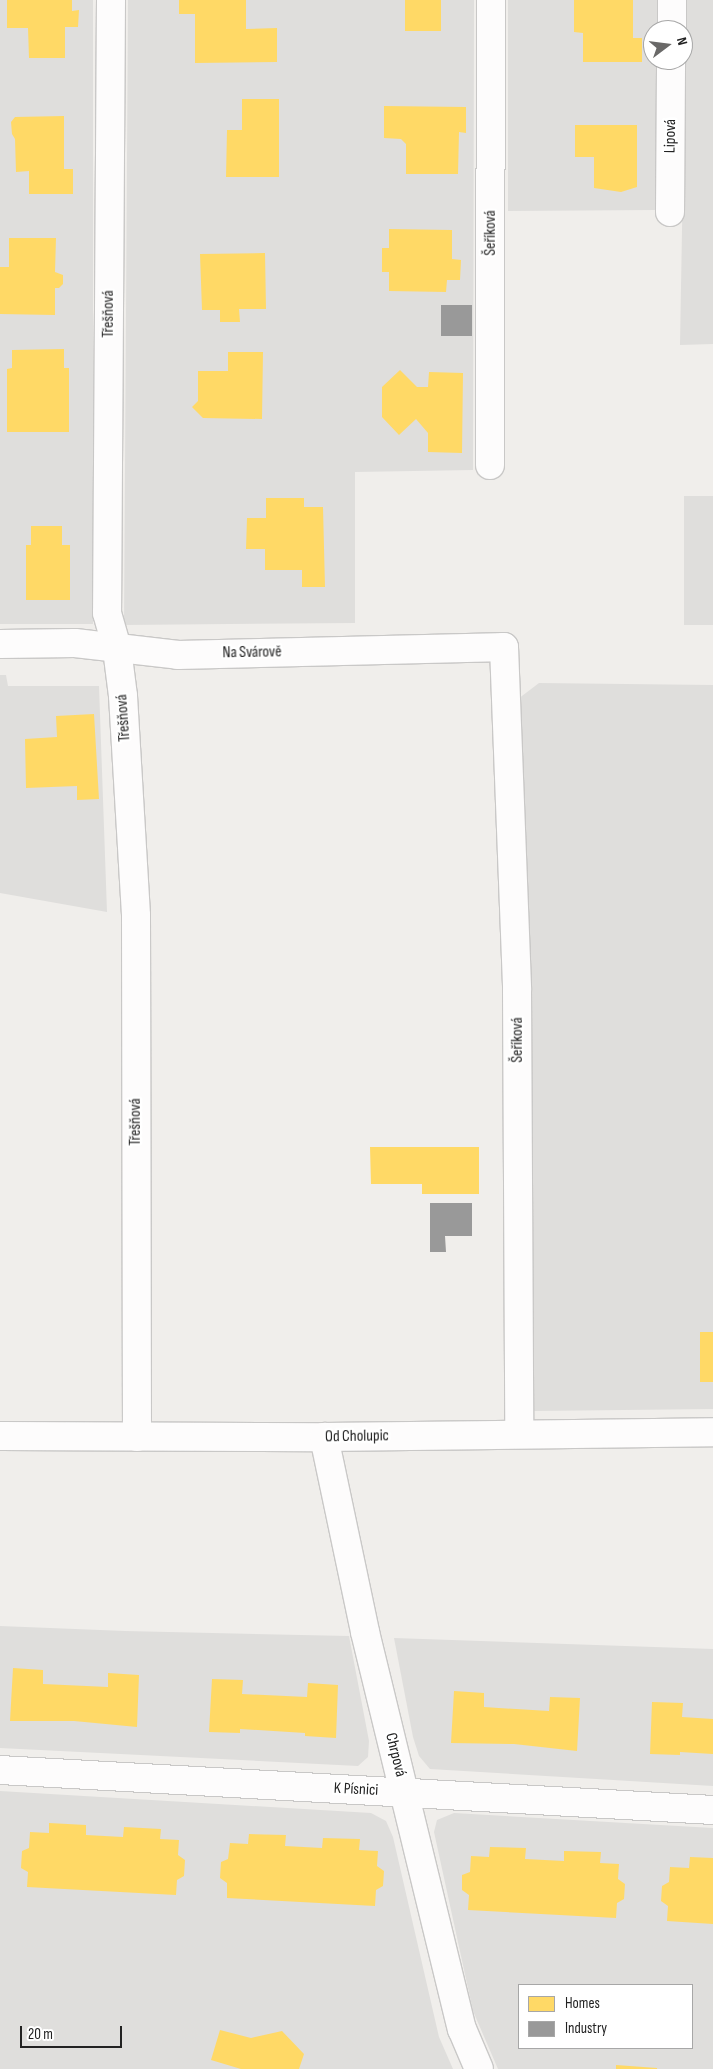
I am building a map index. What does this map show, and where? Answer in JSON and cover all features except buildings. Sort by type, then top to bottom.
[{"type":"street","name":"Třešňová","points":[[111,0],[107,613],[116,649],[123,696],[136,916],[137,1437]]},
{"type":"street","name":"Šeříková","points":[[490,465],[491,0]]},
{"type":"street","points":[[672,0],[672,20]]},
{"type":"street","name":"Lipová","points":[[670,212],[671,70]]},
{"type":"street","name":"Na Svárově","points":[[0,644],[75,643],[178,655],[504,647]]},
{"type":"street","name":"Šeříková","points":[[504,647],[517,990],[519,1434]]},
{"type":"street","name":"Od Cholupic","points":[[0,1436],[324,1437],[713,1432]]},
{"type":"street","name":"Chrpová","points":[[324,1437],[365,1632],[404,1793],[462,2029],[479,2069]]},
{"type":"street","name":"K Písnici","points":[[0,1770],[713,1810]]},
{"type":"shaded area","points":[[0,0],[93,0],[93,624],[0,624]]},
{"type":"shaded area","points":[[128,0],[474,0],[473,470],[355,472],[355,623],[124,625]]},
{"type":"shaded area","points":[[508,0],[658,0],[657,20],[643,20],[643,70],[657,70],[655,210],[508,211]]},
{"type":"shaded area","points":[[686,0],[713,0],[713,344],[680,345],[685,70],[693,70],[693,20],[686,20]]},
{"type":"shaded area","points":[[684,496],[713,496],[713,625],[684,625]]},
{"type":"shaded area","points":[[0,675],[6,675],[8,686],[99,686],[107,912],[0,893]]},
{"type":"shaded area","points":[[539,683],[713,685],[713,1409],[534,1411],[518,699]]},
{"type":"shaded area","points":[[0,1626],[349,1636],[369,1741],[368,1757],[358,1766],[0,1748]]},
{"type":"shaded area","points":[[394,1638],[713,1649],[713,1786],[430,1769],[419,1756],[413,1737]]},
{"type":"shaded area","points":[[0,1791],[371,1813],[386,1821],[393,1837],[439,2037],[453,2069],[0,2069]]},
{"type":"shaded area","points":[[454,1813],[713,1828],[713,2069],[498,2069],[473,2011],[434,1832],[437,1820]]}]
